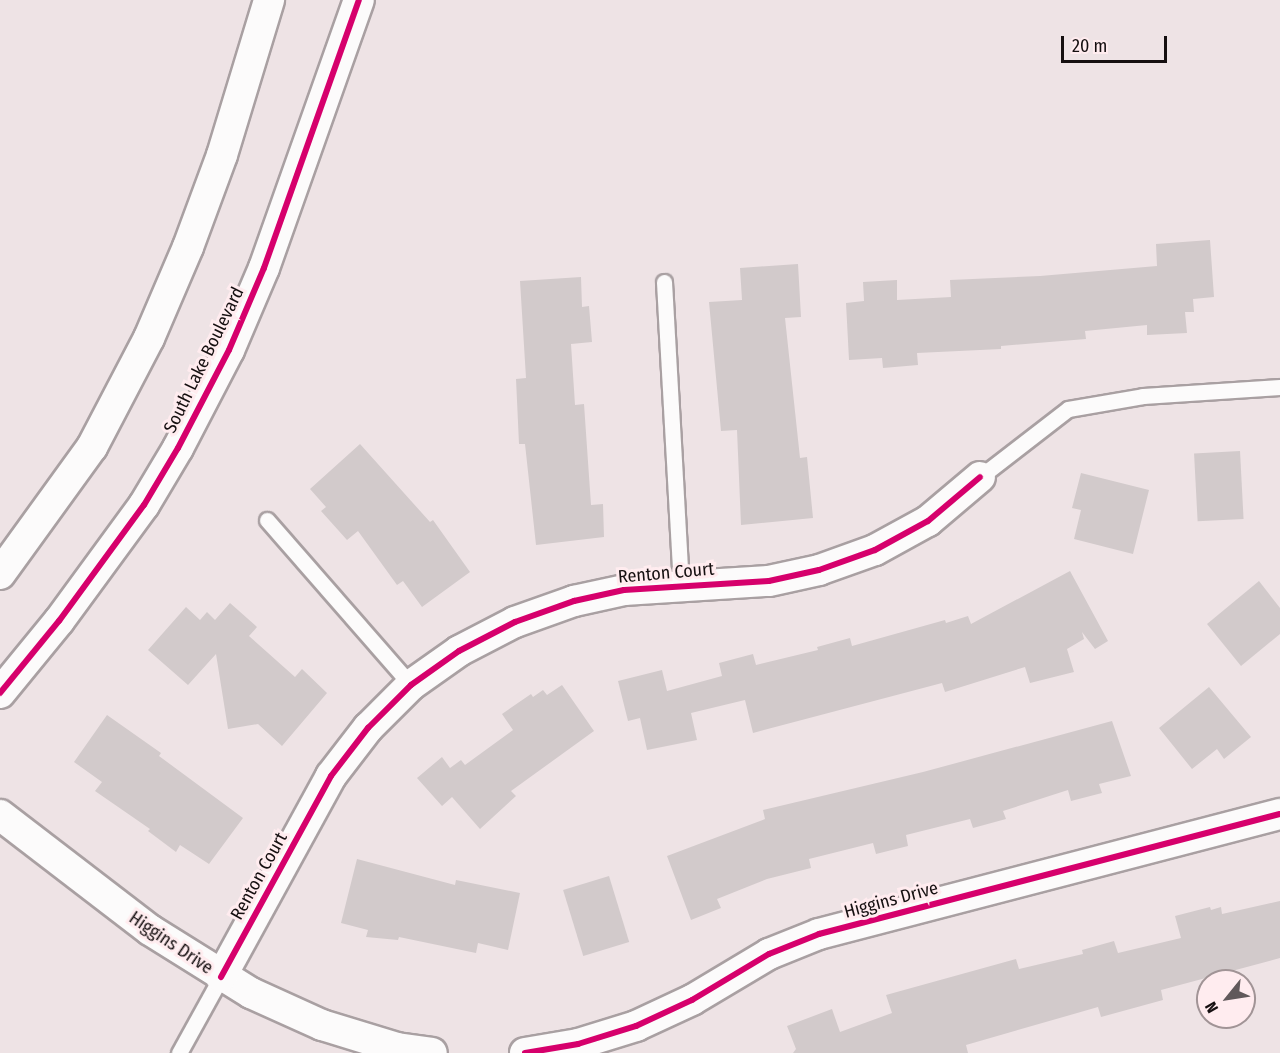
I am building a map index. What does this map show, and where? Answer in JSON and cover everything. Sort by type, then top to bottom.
[{"type":"street","points":[[0,574],[92,447],[148,338],[188,247],[222,155],[269,0]]},
{"type":"street","name":"South Lake Boulevard","points":[[0,693],[58,621],[144,505],[229,350],[264,268],[359,0]]},
{"type":"street","name":"Renton Court","points":[[221,976],[331,776],[368,728],[411,685],[459,651],[515,622],[574,601],[614,592],[681,585],[769,581],[819,570],[875,550],[928,520],[980,477]]},
{"type":"street","name":"Higgins Drive","points":[[525,1053],[578,1044],[636,1026],[692,1000],[769,954],[819,934],[1280,814]]},
{"type":"street","name":"Higgins Drive","points":[[0,815],[150,930],[251,993],[322,1025],[397,1048],[432,1053]]},
{"type":"lane","points":[[664,282],[681,585]]},
{"type":"lane","points":[[980,477],[1068,409],[1143,396],[1280,387]]},
{"type":"lane","points":[[267,520],[411,685]]},
{"type":"lane","points":[[179,1053],[221,976]]},
{"type":"building","points":[[1210,240],[1214,297],[1193,299],[1194,312],[1185,312],[1187,333],[1147,335],[1147,325],[1085,331],[1086,339],[1001,346],[1001,349],[917,353],[918,365],[883,368],[882,358],[849,360],[846,303],[864,301],[863,282],[897,280],[897,300],[951,297],[950,280],[1040,276],[1157,266],[1156,244]]},
{"type":"building","points":[[798,264],[801,317],[785,318],[800,458],[807,457],[813,518],[741,525],[737,430],[721,431],[709,302],[742,300],[740,268]]},
{"type":"building","points":[[581,277],[582,307],[589,306],[592,342],[571,344],[575,405],[584,404],[591,505],[603,504],[604,537],[536,545],[525,444],[519,444],[516,379],[526,378],[520,281]]},
{"type":"building","points":[[360,444],[430,522],[433,520],[470,572],[422,607],[403,581],[397,585],[358,531],[347,540],[321,511],[326,507],[310,489]]},
{"type":"building","points":[[1240,451],[1244,519],[1198,521],[1194,453]]},
{"type":"building","points":[[1081,473],[1149,490],[1133,554],[1074,539],[1081,510],[1072,508]]},
{"type":"building","points":[[1070,571],[1108,641],[1095,649],[1082,632],[1084,639],[1067,649],[1074,672],[1030,683],[1025,667],[945,692],[942,683],[753,733],[745,700],[691,713],[697,740],[647,750],[640,718],[628,721],[618,681],[662,670],[667,691],[722,676],[719,663],[753,654],[756,665],[818,650],[817,647],[850,638],[852,646],[945,620],[946,623],[968,616],[971,624]]},
{"type":"building","points":[[1259,581],[1280,608],[1280,634],[1241,666],[1207,624]]},
{"type":"building","points":[[230,603],[257,627],[249,636],[295,677],[302,669],[327,693],[282,746],[258,724],[228,729],[216,654],[188,685],[148,650],[186,607],[200,620],[207,612],[215,620]]},
{"type":"building","points":[[562,685],[594,731],[511,791],[516,796],[480,829],[452,797],[442,806],[417,778],[442,757],[450,768],[461,760],[465,765],[513,730],[502,714],[531,694],[533,697],[543,690],[547,695]]},
{"type":"building","points":[[1209,687],[1251,737],[1224,759],[1217,749],[1192,769],[1159,728]]},
{"type":"building","points":[[107,715],[161,753],[159,756],[243,818],[209,864],[180,845],[176,852],[148,831],[150,829],[95,791],[102,782],[74,762]]},
{"type":"building","points":[[1112,721],[1131,776],[1099,784],[1102,793],[1071,801],[1068,790],[1003,811],[1006,819],[973,828],[970,819],[906,835],[908,846],[876,854],[873,843],[809,859],[811,868],[767,879],[717,899],[721,908],[691,920],[667,856],[765,819],[763,810],[923,772]]},
{"type":"building","points":[[357,859],[455,885],[456,880],[520,893],[508,950],[478,943],[476,953],[399,937],[398,940],[366,937],[368,930],[341,923]]},
{"type":"building","points":[[609,876],[629,942],[583,956],[563,890]]},
{"type":"building","points":[[1280,901],[1280,958],[1239,969],[1196,969],[1196,981],[1161,990],[1163,1000],[1101,1017],[1098,1007],[966,1045],[968,1053],[793,1053],[796,1049],[787,1026],[832,1009],[840,1032],[892,1013],[886,995],[1016,959],[1019,969],[1083,954],[1082,950],[1114,941],[1118,953],[1181,938],[1175,916],[1210,907],[1211,910],[1221,907],[1222,914]]},
{"type":"cycle path","points":[[0,693],[59,621],[144,505],[178,448],[229,350],[264,268],[359,0]]},
{"type":"cycle path","points":[[221,977],[331,776],[368,728],[411,685],[459,651],[515,622],[574,601],[624,590],[769,581],[819,570],[875,550],[928,521],[980,477]]},
{"type":"cycle path","points":[[525,1053],[578,1044],[636,1026],[692,1000],[769,954],[819,934],[1280,814]]}]
